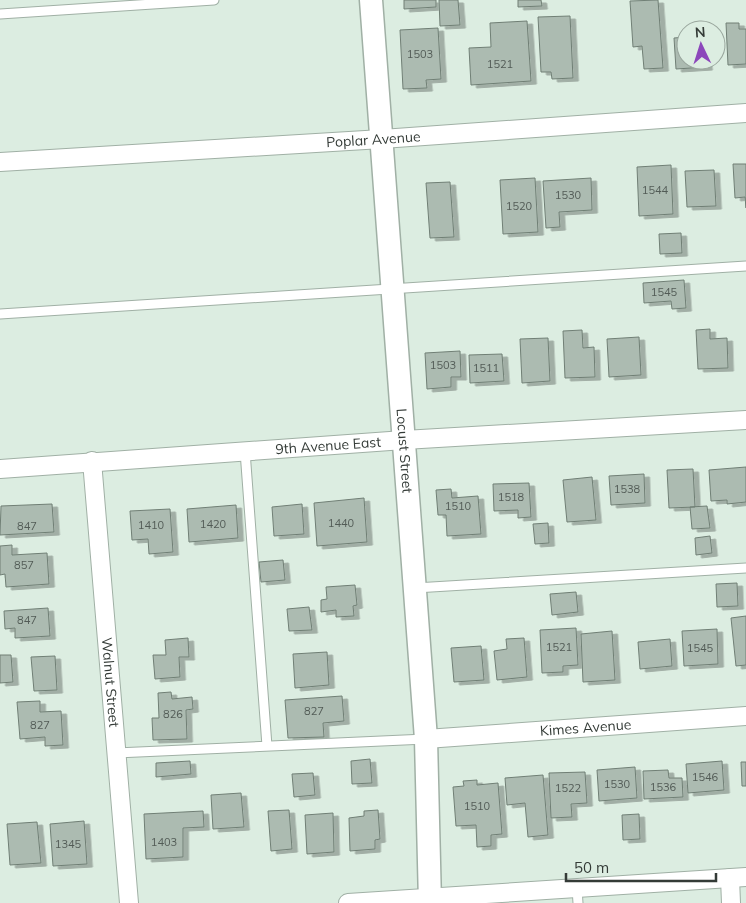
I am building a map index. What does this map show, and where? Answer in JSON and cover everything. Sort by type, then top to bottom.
[{"type":"street","name":"Locust Street","points":[[372,0],[426,739],[429,900]]},
{"type":"street","name":"Poplar Avenue","points":[[0,162],[382,139],[746,113]]},
{"type":"street","name":"9th Avenue East","points":[[0,468],[245,450],[746,420]]},
{"type":"street","name":"Walnut Street","points":[[92,461],[129,903]]},
{"type":"street","name":"Kimes Avenue","points":[[426,739],[746,716]]},
{"type":"street","points":[[348,903],[577,896],[738,877],[732,903]]},
{"type":"lane","points":[[0,14],[214,0]]},
{"type":"lane","points":[[0,314],[392,287],[746,266]]},
{"type":"lane","points":[[245,450],[267,746]]},
{"type":"lane","points":[[414,588],[746,568]]},
{"type":"lane","points":[[116,753],[426,739]]},
{"type":"building","points":[[404,0],[436,0],[436,7],[404,9]]},
{"type":"building","points":[[439,0],[458,0],[460,25],[440,26]]},
{"type":"building","points":[[518,0],[541,0],[542,6],[518,7]]},
{"type":"building","points":[[658,0],[663,68],[644,69],[642,46],[633,47],[630,1]]},
{"type":"building","points":[[570,16],[573,78],[552,79],[551,72],[541,72],[538,17]]},
{"type":"building","points":[[527,21],[531,81],[471,85],[469,48],[491,47],[490,23]]},
{"type":"building","points":[[726,23],[739,23],[739,29],[746,29],[746,64],[728,65]]},
{"type":"building","points":[[438,28],[441,79],[426,80],[427,88],[403,89],[400,30]]},
{"type":"building","points":[[674,38],[676,38],[676,69]]},
{"type":"building","points":[[733,164],[746,164],[746,208],[745,197],[735,198]]},
{"type":"building","points":[[671,165],[673,214],[639,216],[637,167]]},
{"type":"building","points":[[714,170],[716,206],[687,207],[685,171]]},
{"type":"building","points":[[535,178],[538,232],[503,234],[500,180]]},
{"type":"building","points":[[591,178],[592,210],[559,212],[560,227],[546,228],[543,181]]},
{"type":"building","points":[[450,182],[454,237],[430,238],[426,183]]},
{"type":"building","points":[[681,233],[682,253],[660,254],[659,234]]},
{"type":"building","points":[[684,280],[686,308],[672,309],[671,301],[644,303],[643,283]]},
{"type":"building","points":[[710,329],[710,339],[727,338],[728,368],[698,369],[696,330]]},
{"type":"building","points":[[582,330],[583,348],[594,347],[595,377],[565,378],[563,331]]},
{"type":"building","points":[[639,337],[641,375],[609,377],[607,339]]},
{"type":"building","points":[[548,338],[550,381],[522,383],[520,339]]},
{"type":"building","points":[[460,351],[461,377],[451,377],[451,387],[427,389],[425,353]]},
{"type":"building","points":[[502,354],[504,381],[470,383],[469,355]]},
{"type":"building","points":[[746,467],[746,502],[727,504],[727,500],[711,501],[709,470]]},
{"type":"building","points":[[693,469],[695,507],[669,508],[667,470]]},
{"type":"building","points":[[644,474],[645,503],[611,505],[609,476]]},
{"type":"building","points":[[592,477],[596,520],[567,522],[563,480]]},
{"type":"building","points":[[529,483],[531,517],[518,518],[518,510],[494,511],[493,484]]},
{"type":"building","points":[[451,489],[452,498],[478,496],[481,534],[447,536],[446,515],[438,515],[436,490]]},
{"type":"building","points":[[364,498],[367,542],[317,546],[314,503]]},
{"type":"building","points":[[52,504],[54,532],[0,535],[1,506]]},
{"type":"building","points":[[302,504],[304,534],[274,536],[272,507]]},
{"type":"building","points":[[236,505],[238,538],[189,542],[187,509]]},
{"type":"building","points":[[707,506],[710,528],[692,529],[690,507]]},
{"type":"building","points":[[170,509],[173,552],[149,554],[148,539],[132,540],[130,511]]},
{"type":"building","points":[[548,523],[549,543],[535,544],[533,524]]},
{"type":"building","points":[[710,536],[712,553],[696,555],[695,538]]},
{"type":"building","points":[[12,545],[12,555],[47,553],[49,584],[6,587],[5,574],[0,575],[0,546]]},
{"type":"building","points":[[283,560],[285,580],[261,582],[259,562]]},
{"type":"building","points":[[737,583],[738,606],[717,607],[716,584]]},
{"type":"building","points":[[355,585],[357,605],[353,606],[354,616],[336,617],[336,610],[321,612],[321,600],[327,599],[326,587]]},
{"type":"building","points":[[576,592],[578,612],[552,615],[550,594]]},
{"type":"building","points":[[309,607],[312,630],[289,631],[287,609]]},
{"type":"building","points":[[48,608],[50,636],[15,638],[15,628],[5,629],[4,611]]},
{"type":"building","points":[[746,616],[746,665],[736,666],[731,618]]},
{"type":"building","points":[[576,628],[578,665],[563,666],[563,672],[542,673],[540,630]]},
{"type":"building","points":[[717,629],[718,664],[684,666],[682,631]]},
{"type":"building","points":[[612,631],[615,680],[583,682],[581,634]]},
{"type":"building","points":[[188,638],[189,657],[179,657],[180,677],[155,679],[153,655],[166,655],[165,640]]},
{"type":"building","points":[[524,638],[527,677],[497,680],[494,651],[507,649],[506,639]]},
{"type":"building","points":[[670,639],[672,666],[640,669],[638,642]]},
{"type":"building","points":[[481,646],[484,680],[454,682],[451,648]]},
{"type":"building","points":[[327,652],[329,685],[295,688],[293,654]]},
{"type":"building","points":[[0,655],[11,655],[13,682],[0,683]]},
{"type":"building","points":[[55,656],[57,690],[34,691],[31,657]]},
{"type":"building","points":[[171,692],[172,699],[192,697],[193,709],[186,710],[187,739],[153,740],[152,718],[159,718],[158,693]]},
{"type":"building","points":[[342,696],[344,721],[323,723],[324,737],[288,738],[285,700]]},
{"type":"building","points":[[40,701],[40,712],[61,711],[63,745],[45,746],[45,737],[20,739],[17,702]]},
{"type":"building","points":[[370,759],[372,783],[352,784],[351,761]]},
{"type":"building","points":[[190,761],[191,774],[156,777],[156,763]]},
{"type":"building","points":[[722,761],[724,790],[688,793],[686,764]]},
{"type":"building","points":[[741,762],[746,762],[746,786],[742,786]]},
{"type":"building","points":[[635,767],[637,798],[599,801],[597,770]]},
{"type":"building","points":[[668,770],[669,778],[682,778],[683,797],[644,799],[643,771]]},
{"type":"building","points":[[585,772],[587,803],[571,804],[572,817],[551,818],[549,773]]},
{"type":"building","points":[[313,773],[315,795],[294,797],[292,774]]},
{"type":"building","points":[[543,775],[548,835],[528,837],[525,803],[507,805],[505,778]]},
{"type":"building","points":[[477,780],[477,785],[498,783],[502,834],[491,835],[491,846],[477,847],[476,825],[456,826],[453,787],[464,786],[463,781]]},
{"type":"building","points":[[241,793],[244,827],[213,829],[211,795]]},
{"type":"building","points":[[289,810],[292,849],[271,851],[268,811]]},
{"type":"building","points":[[378,810],[380,839],[375,840],[375,849],[350,851],[349,818],[364,816],[364,811]]},
{"type":"building","points":[[203,811],[204,827],[183,828],[183,857],[146,859],[144,814]]},
{"type":"building","points":[[333,813],[334,852],[307,854],[305,815]]},
{"type":"building","points":[[639,814],[640,839],[623,840],[622,815]]},
{"type":"building","points":[[84,821],[87,864],[53,866],[50,824]]},
{"type":"building","points":[[37,822],[41,863],[10,865],[7,824]]}]
